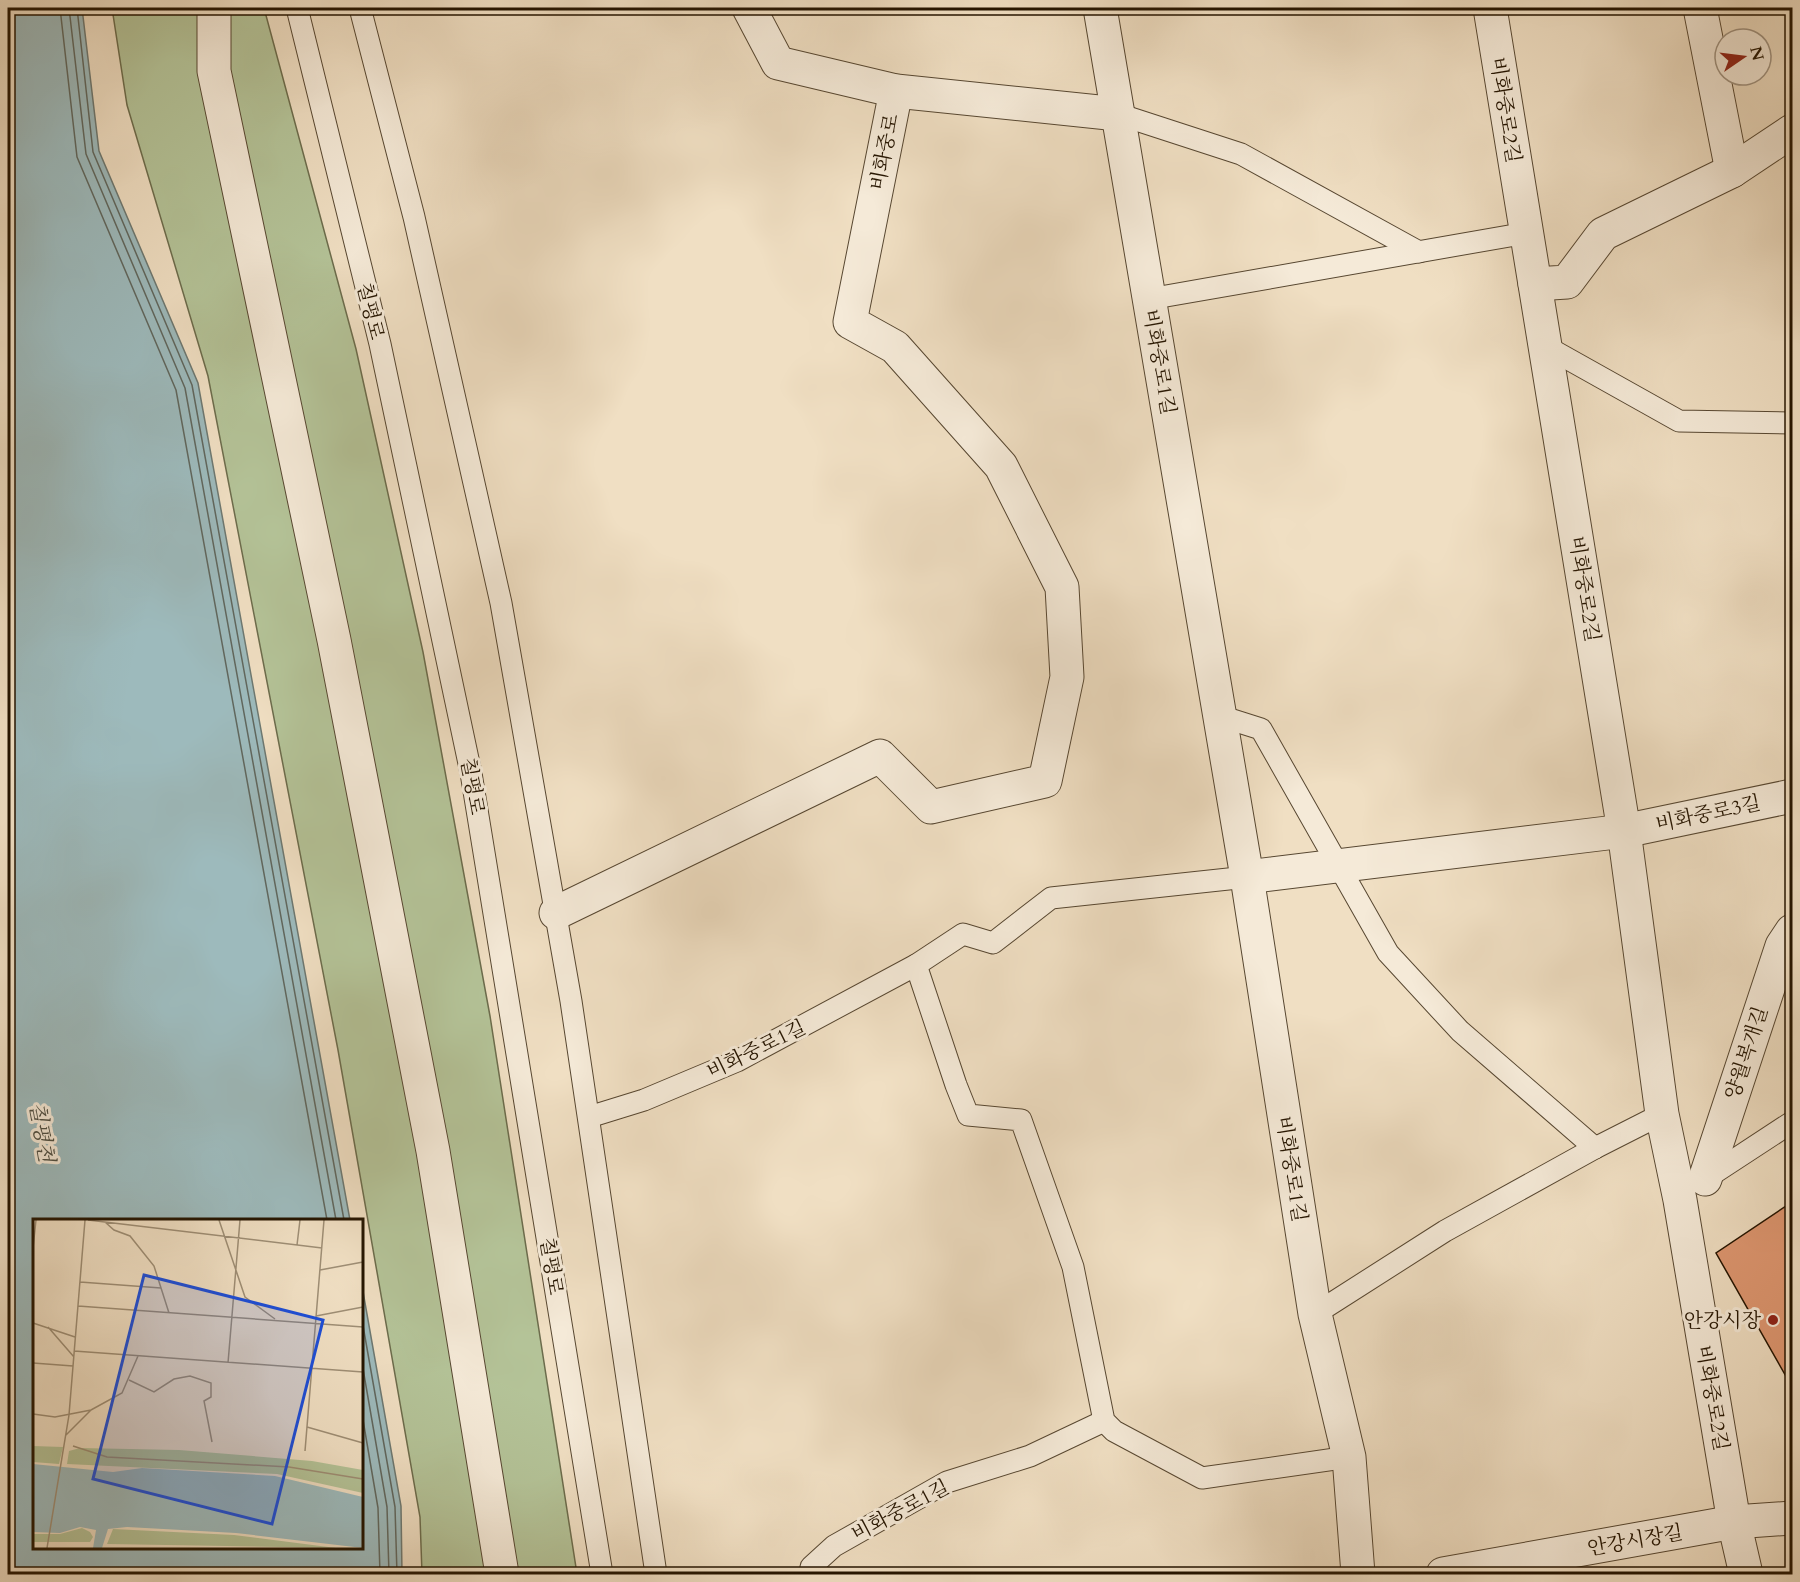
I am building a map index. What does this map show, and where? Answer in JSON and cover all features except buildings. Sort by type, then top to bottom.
[{"type":"street","points":[[214,8],[214,71],[334,640],[433,1150],[502,1575]]},
{"type":"street","name":"비화중로","points":[[556,913],[880,756],[931,807],[1045,781],[1067,677],[1062,587],[1001,466],[895,347],[850,322],[896,91],[778,63],[749,8]]},
{"type":"street","name":"비화중로1길","points":[[1100,8],[1247,878],[1315,1314],[1349,1457],[1358,1575]]},
{"type":"street","name":"비화중로2길","points":[[1490,8],[1624,831],[1662,1114],[1680,1200],[1734,1522],[1746,1575]]},
{"type":"street","points":[[1700,8],[1732,171]]},
{"type":"street","points":[[896,91],[1118,114]]},
{"type":"street","points":[[1535,284],[1567,282],[1603,234],[1732,171],[1792,131]]},
{"type":"street","name":"비화중로3길","points":[[1624,831],[1792,796]]},
{"type":"street","points":[[1247,878],[1624,831]]},
{"type":"street","name":"양월복개길","points":[[1705,1179],[1782,946],[1792,931]]},
{"type":"street","name":"안강시장길","points":[[1443,1575],[1734,1522],[1792,1518]]},
{"type":"lane","name":"칠평로","points":[[297,8],[380,344],[471,772],[602,1575]]},
{"type":"lane","points":[[360,8],[414,217],[501,603],[571,1001],[656,1575]]},
{"type":"lane","points":[[1118,114],[1241,154],[1419,252]]},
{"type":"lane","points":[[1149,299],[1526,233]]},
{"type":"lane","points":[[1545,346],[1679,421],[1792,423]]},
{"type":"lane","points":[[1220,716],[1261,729],[1396,962],[1460,1031],[1595,1148]]},
{"type":"lane","name":"비화중로1길","points":[[589,1118],[644,1100],[737,1061],[916,965],[963,934],[993,943],[1052,898],[1247,878]]},
{"type":"lane","points":[[916,965],[968,1115],[1021,1120],[1073,1267],[1104,1420],[1114,1431],[1202,1478],[1349,1457]]},
{"type":"lane","points":[[1315,1314],[1445,1232],[1595,1148],[1662,1114]]},
{"type":"lane","points":[[1680,1200],[1705,1179],[1792,1122]]},
{"type":"lane","name":"비화중로1길","points":[[816,1575],[811,1567],[834,1546],[947,1482],[1030,1456],[1104,1420]]},
{"type":"green space","points":[[112,8],[264,8],[356,349],[423,652],[490,1016],[577,1574],[422,1574],[420,1517],[338,1050],[208,376],[127,105]]},
{"type":"water","name":"칠평천","points":[[8,8],[82,8],[99,151],[198,383],[350,1219],[33,1219],[33,1549],[363,1549],[363,1292],[401,1506],[402,1574],[8,1574]]},
{"type":"place","name":"안강시장","points":[[1773,1320]]}]
